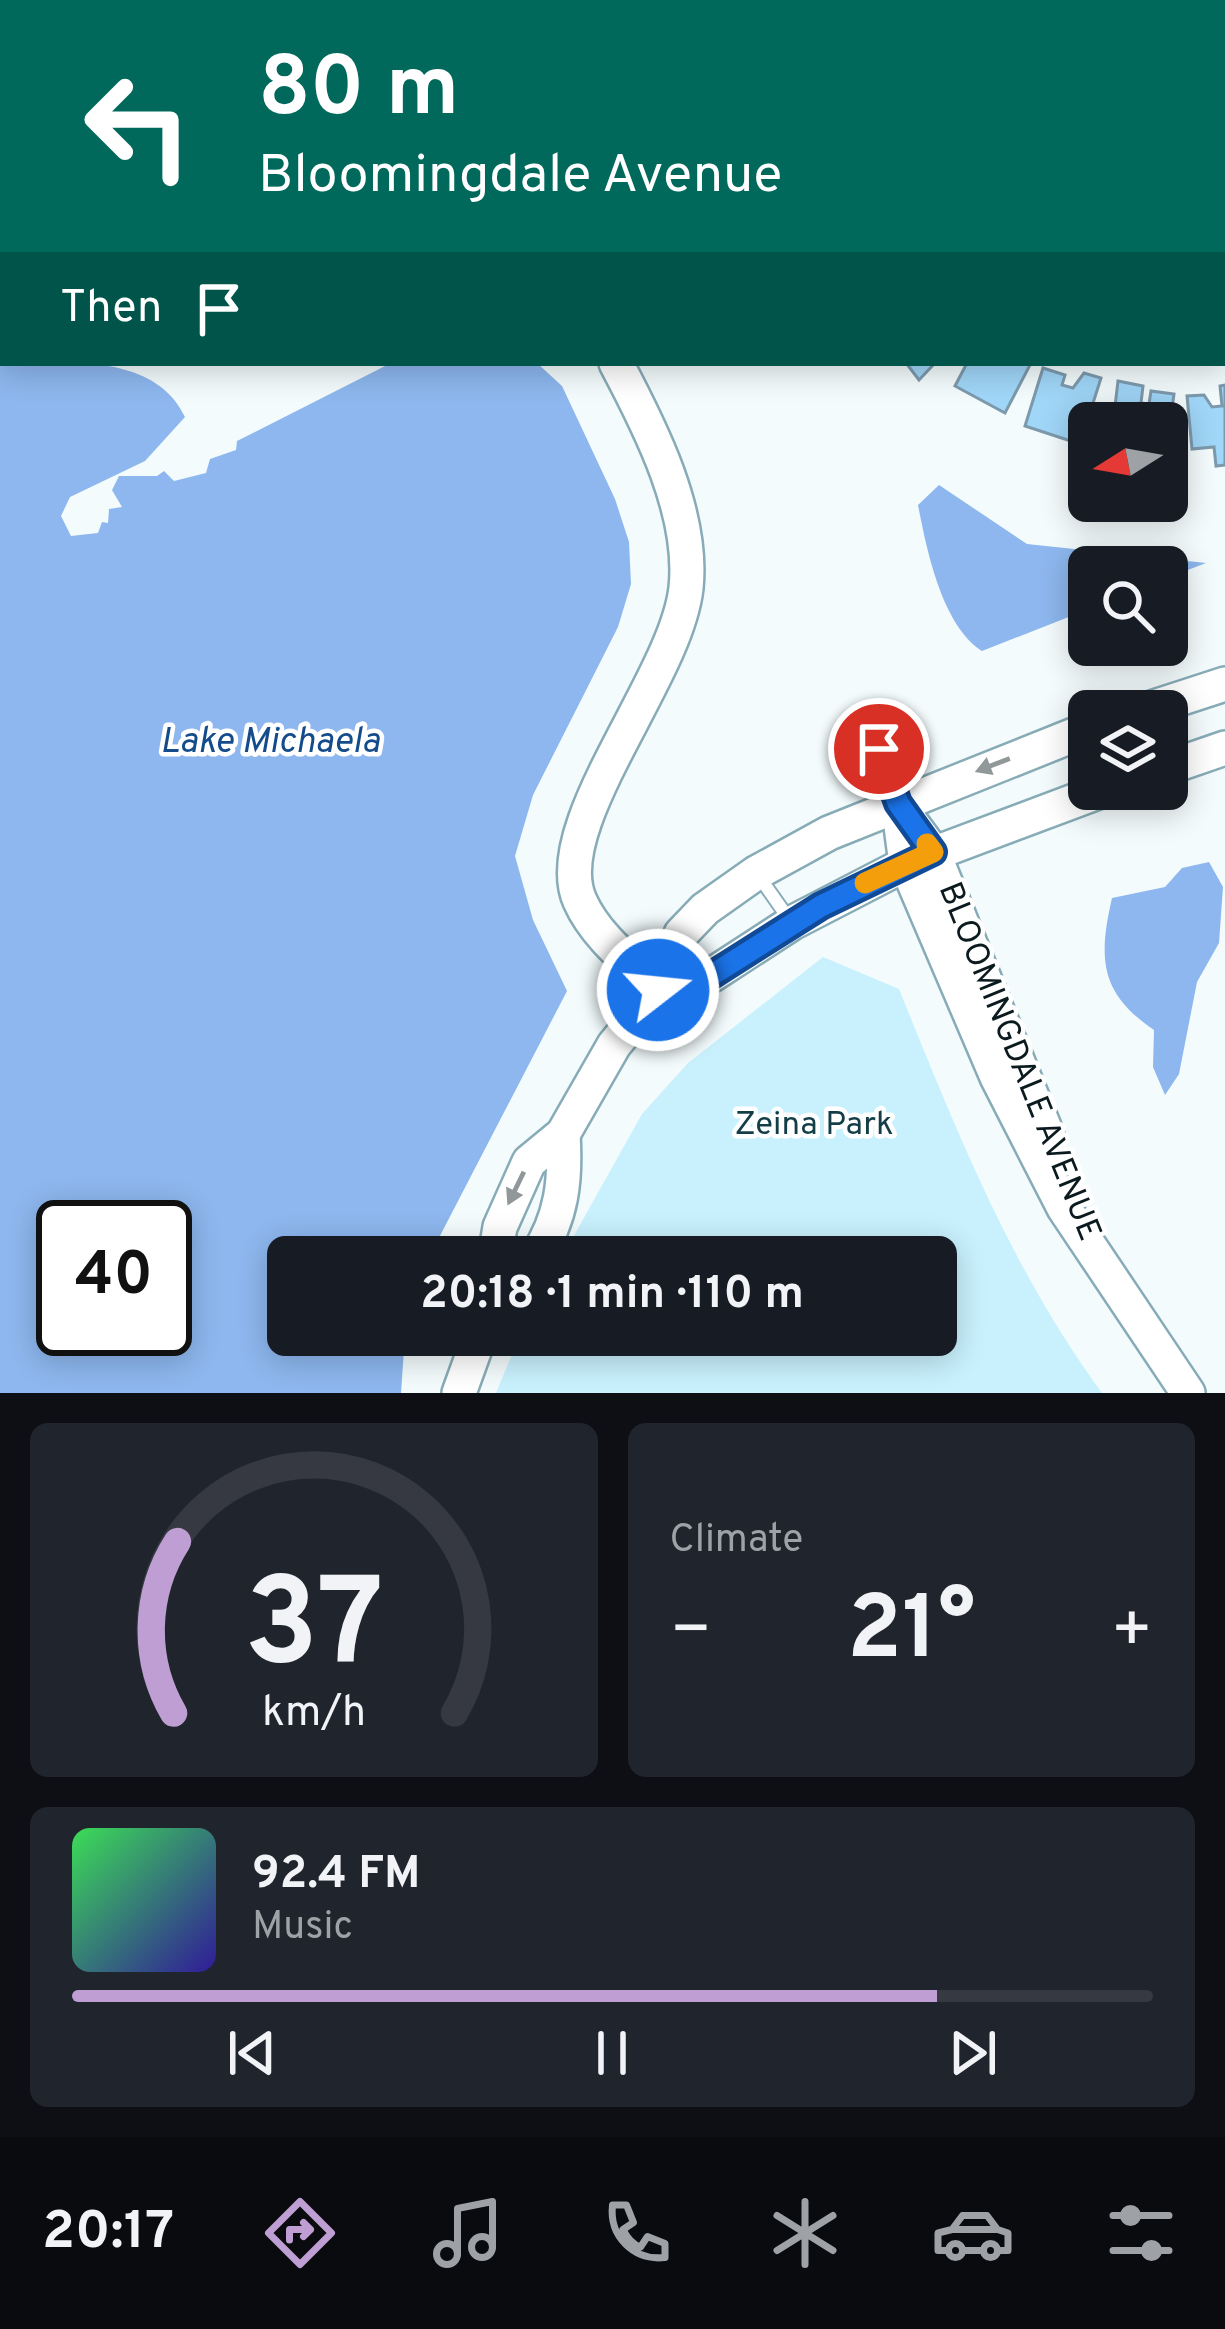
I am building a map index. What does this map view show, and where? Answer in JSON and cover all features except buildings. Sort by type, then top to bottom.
[{"type":"street","points":[[617,366],[680,512],[686,584],[670,651],[581,827],[571,861],[588,915],[658,990]]},
{"type":"street","points":[[1188,699],[1223,690]]},
{"type":"street","points":[[498,1236],[529,1162],[563,1134],[614,1045],[658,990],[680,934],[756,873],[898,803],[1068,737]]},
{"type":"street","points":[[1188,761],[1225,748]]},
{"type":"street","name":"BLOOMINGDALE AVENUE","points":[[879,749],[920,858],[1100,1260],[1188,1393]]},
{"type":"street","points":[[658,990],[712,975],[792,923],[920,858],[1068,803]]},
{"type":"street","points":[[549,1236],[566,1181],[563,1134]]},
{"type":"street","points":[[459,1393],[472,1356]]},
{"type":"lane","points":[[756,873],[792,923]]},
{"type":"green space","name":"Zeina Park","points":[[823,957],[899,989],[964,1146],[1013,1248],[1102,1393],[496,1393],[511,1356],[957,1356],[957,1236],[574,1236],[642,1114],[688,1063]]},
{"type":"water","name":"Lake Michaela","points":[[0,366],[108,366],[129,371],[171,396],[185,417],[145,461],[70,497],[61,516],[71,536],[98,533],[102,522],[108,523],[109,509],[122,507],[112,490],[119,476],[157,476],[164,471],[174,481],[206,473],[210,459],[236,450],[237,441],[385,366],[540,366],[562,386],[615,499],[629,542],[631,584],[618,627],[533,795],[515,856],[533,920],[567,991],[440,1236],[267,1236],[267,1356],[404,1356],[401,1393],[0,1393]]},
{"type":"water","points":[[939,485],[1027,544],[1068,548],[1068,617],[982,651],[956,624],[938,586],[918,505]]},
{"type":"water","points":[[1209,862],[1223,887],[1219,943],[1197,982],[1179,1074],[1165,1095],[1153,1067],[1154,1030],[1123,1002],[1108,973],[1105,939],[1112,898],[1165,887],[1182,868]]},
{"type":"slow traffic","points":[[865,883],[933,852],[927,844]]},
{"type":"route","points":[[658,990],[712,975],[821,906],[933,852],[898,803],[879,749]]}]
